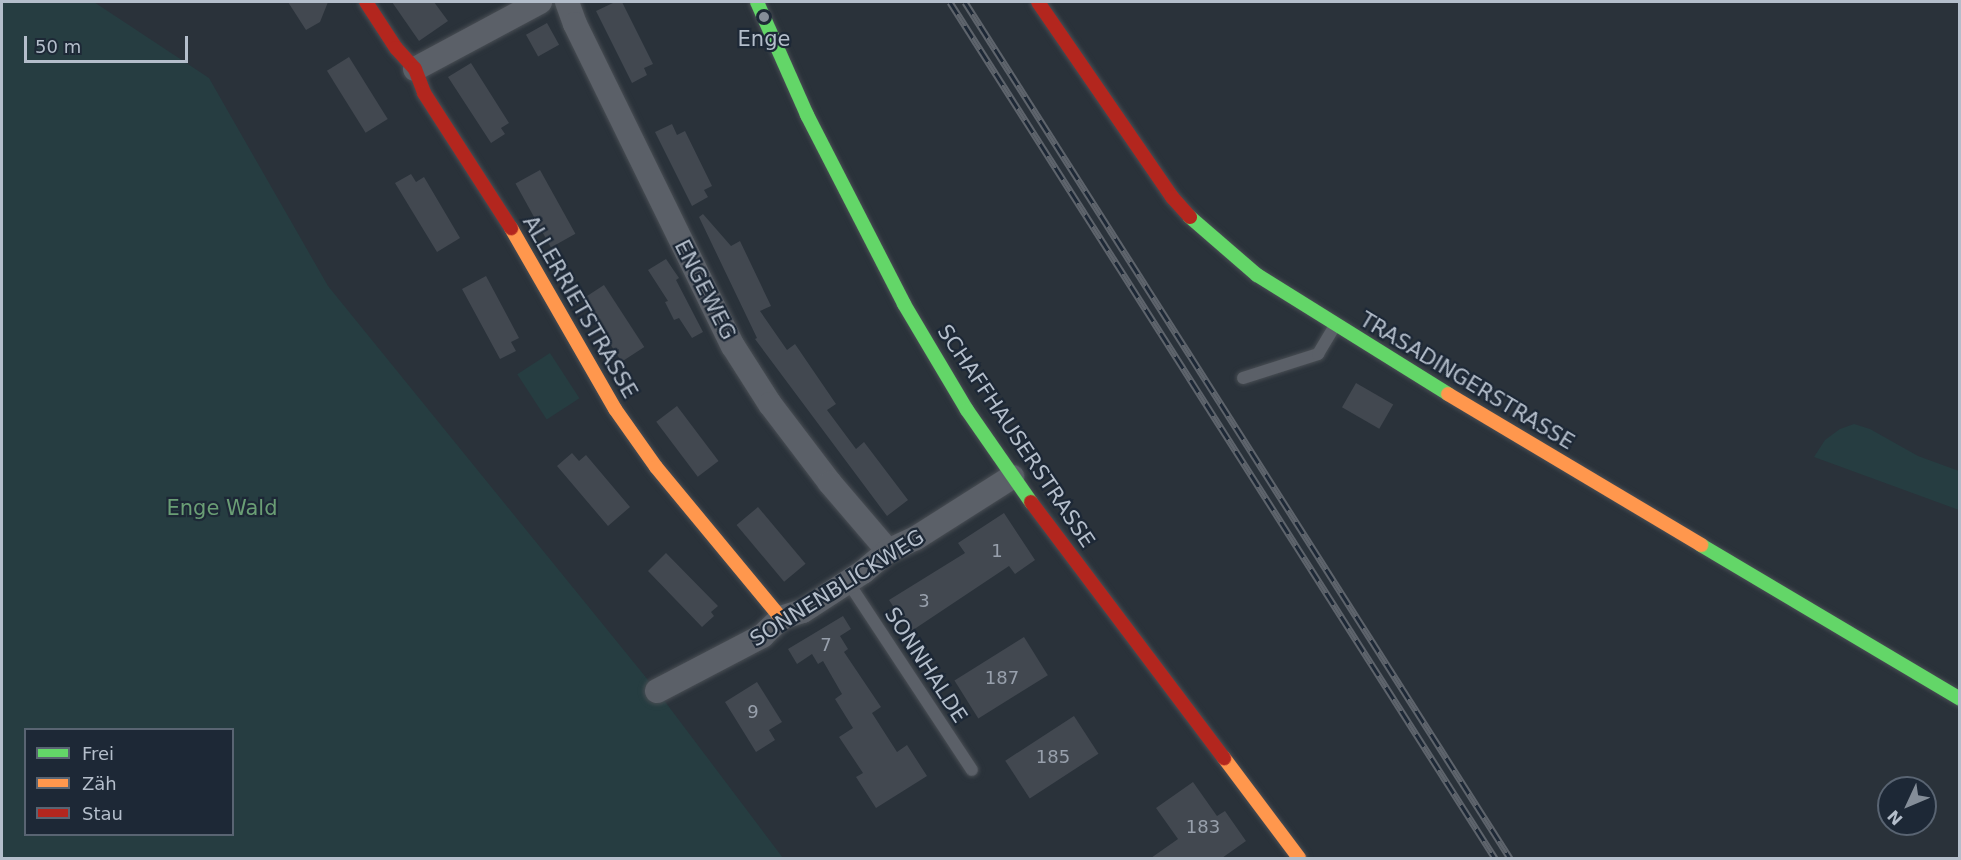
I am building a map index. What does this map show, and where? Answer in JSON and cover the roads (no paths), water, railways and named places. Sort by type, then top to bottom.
[{"type":"main road","name":"ALLERRIETSTRASSE","points":[[366,2],[396,48],[415,69],[424,93],[529,256],[615,409],[656,466],[781,618]]},
{"type":"main road","name":"SCHAFFHAUSERSTRASSE","points":[[757,2],[807,115],[898,294],[967,410],[1012,477],[1299,858]]},
{"type":"main road","name":"TRASADINGERSTRASSE","points":[[1038,2],[1151,170],[1201,229],[1257,275],[1335,326],[1959,699]]},
{"type":"street","points":[[415,69],[540,2]]},
{"type":"street","name":"ENGEWEG","points":[[567,2],[733,346],[770,404],[830,483],[888,551]]},
{"type":"street","name":"SONNENBLICKWEG","points":[[657,691],[762,636],[781,618],[804,611],[848,582],[888,551],[916,538],[1012,477]]},
{"type":"lane","points":[[1244,378],[1318,354],[1335,326]]},
{"type":"lane","name":"SONNHALDE","points":[[848,582],[972,770]]},
{"type":"railway","points":[[950,2],[1495,858]]},
{"type":"railway","points":[[965,2],[1510,858]]},
{"type":"place","name":"Enge","points":[[764,17]]},
{"type":"park label","name":"Enge Wald","points":[[222,508]]}]
